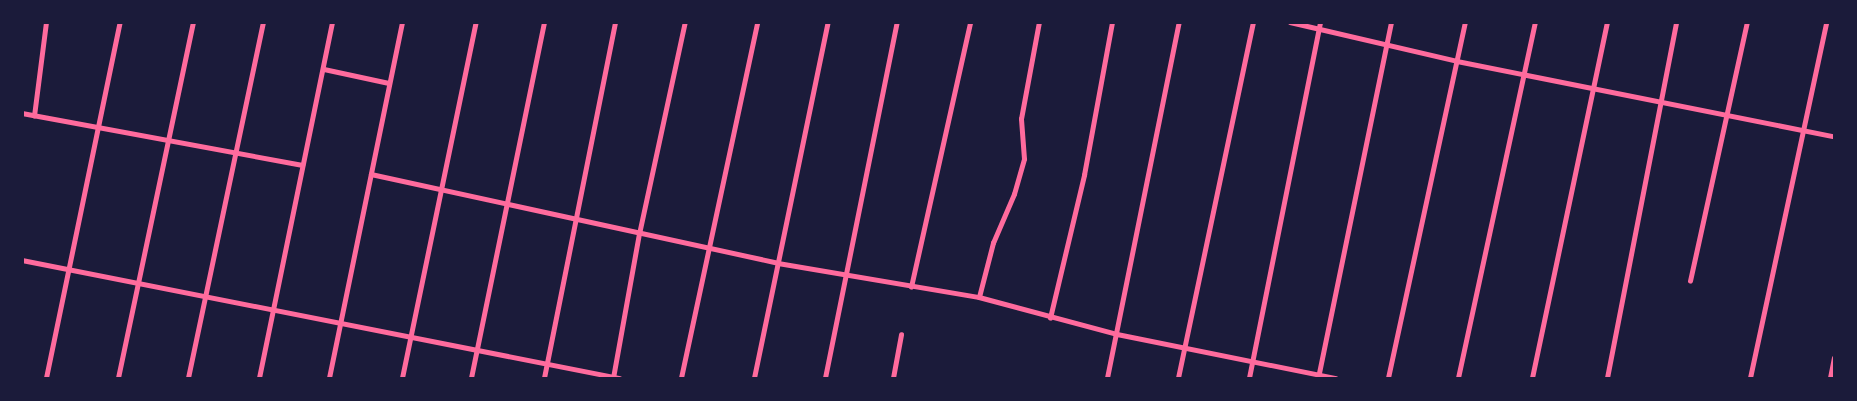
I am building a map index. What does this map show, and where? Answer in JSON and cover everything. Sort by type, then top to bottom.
[{"type":"street","points":[[34,116],[46,22]]},
{"type":"street","points":[[46,378],[120,22]]},
{"type":"street","points":[[118,378],[193,22]]},
{"type":"street","points":[[188,378],[263,22]]},
{"type":"street","points":[[259,378],[302,165],[324,69],[332,22]]},
{"type":"street","points":[[329,378],[402,22]]},
{"type":"street","points":[[402,378],[476,22]]},
{"type":"street","points":[[471,378],[544,22]]},
{"type":"street","points":[[544,378],[615,22]]},
{"type":"street","points":[[613,378],[639,234],[685,22]]},
{"type":"street","points":[[681,378],[757,22]]},
{"type":"street","points":[[754,378],[828,22]]},
{"type":"street","points":[[825,378],[897,22]]},
{"type":"street","points":[[911,287],[970,22]]},
{"type":"street","points":[[979,297],[993,243],[1014,194],[1024,158],[1021,119],[1039,22]]},
{"type":"street","points":[[1050,318],[1084,175],[1112,22]]},
{"type":"street","points":[[1107,378],[1179,22]]},
{"type":"street","points":[[1178,378],[1253,22]]},
{"type":"street","points":[[1290,22],[1457,61],[1659,99],[1834,136]]},
{"type":"street","points":[[1249,378],[1320,22]]},
{"type":"street","points":[[1318,377],[1391,22]]},
{"type":"street","points":[[1388,378],[1465,22]]},
{"type":"street","points":[[1458,378],[1498,206],[1536,22]]},
{"type":"street","points":[[1532,378],[1607,22]]},
{"type":"street","points":[[1607,378],[1659,99],[1676,22]]},
{"type":"street","points":[[1690,281],[1747,22]]},
{"type":"street","points":[[1750,378],[1826,22]]},
{"type":"street","points":[[324,69],[389,83]]},
{"type":"street","points":[[22,113],[236,150],[302,165]]},
{"type":"street","points":[[371,174],[441,191],[778,263],[979,297],[1050,318],[1117,334],[1318,377],[1336,378]]},
{"type":"street","points":[[22,260],[272,311],[619,378]]},
{"type":"street","points":[[893,378],[901,336]]},
{"type":"street","points":[[1830,378],[1834,358]]}]
